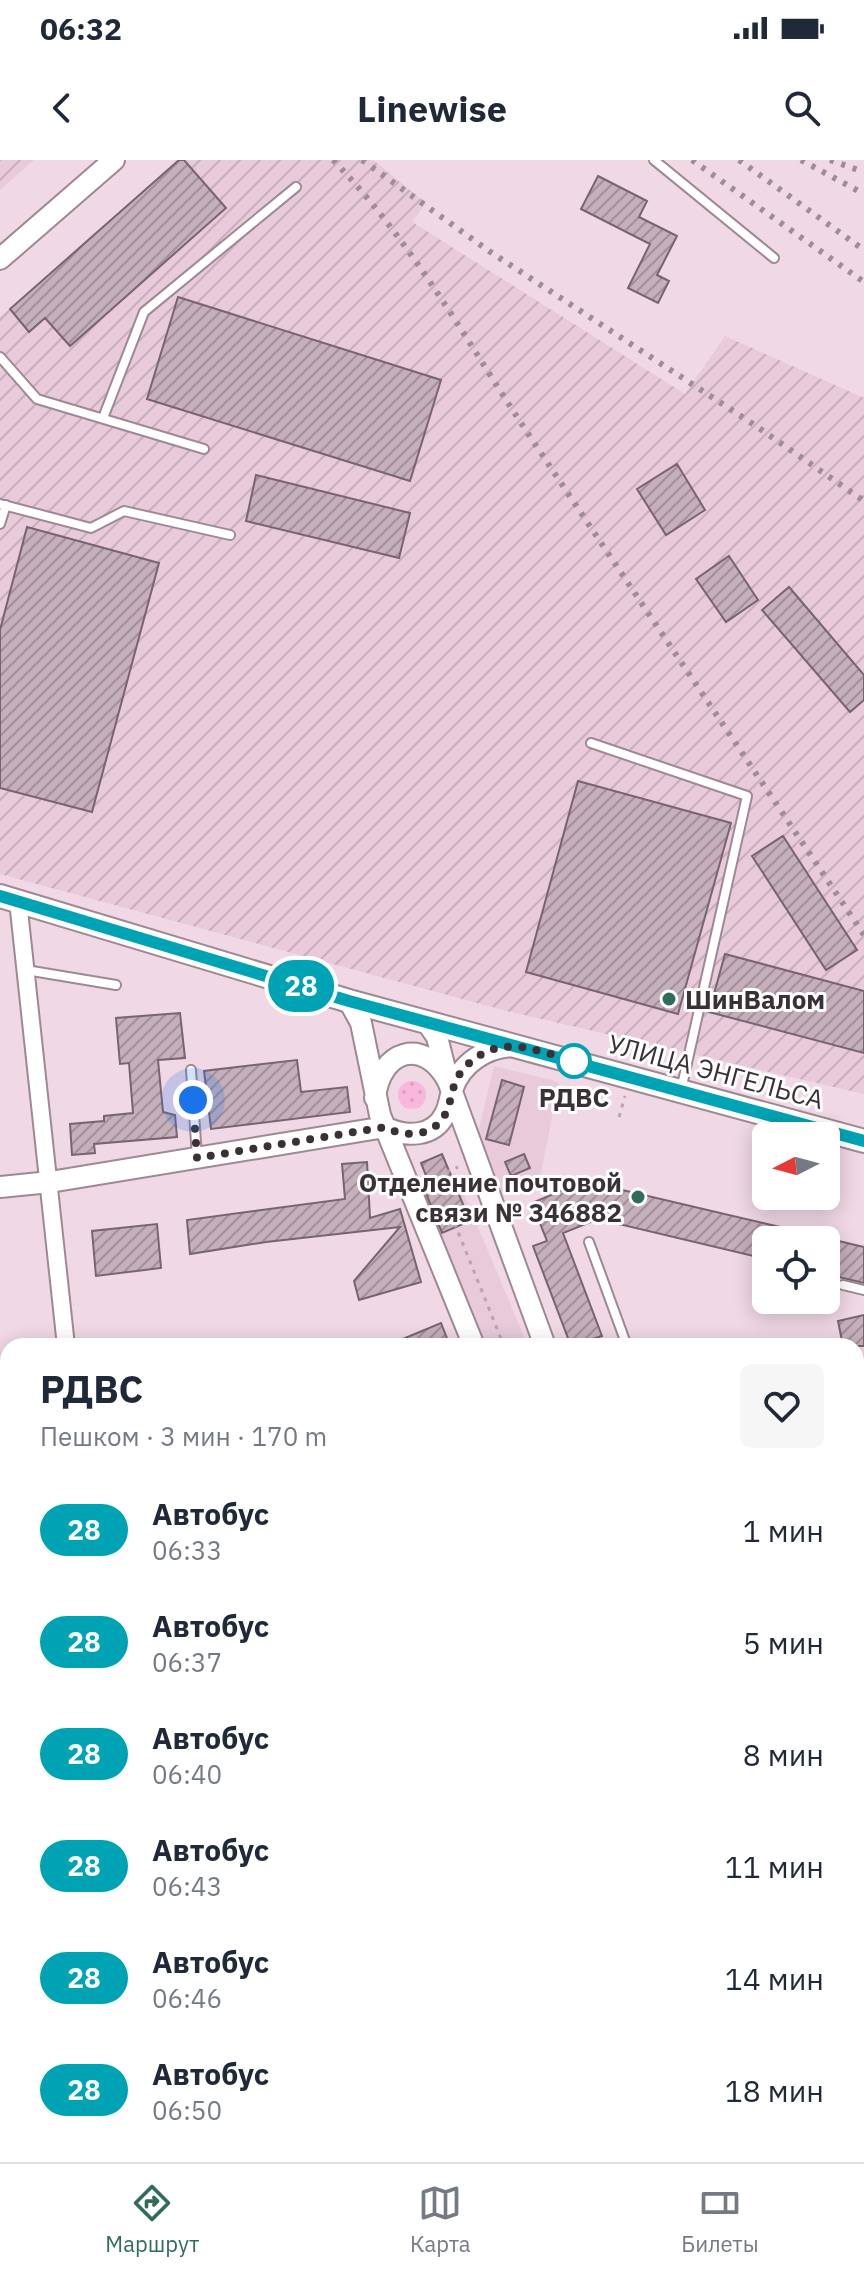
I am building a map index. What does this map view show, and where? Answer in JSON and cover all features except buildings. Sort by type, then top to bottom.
[{"type":"main road","name":"УЛИЦА ЭНГЕЛЬСА","points":[[9,899],[349,1001],[864,1141]]},
{"type":"street","points":[[0,259],[114,160]]},
{"type":"street","points":[[9,899],[26,969],[65,1338]]},
{"type":"street","points":[[349,1001],[361,1023],[375,1098],[385,1127],[471,1338]]},
{"type":"street","points":[[0,1187],[50,1182],[385,1127],[404,1134],[430,1130],[440,1124],[447,1111],[449,1088],[442,1050],[426,1021]]},
{"type":"street","points":[[449,1088],[476,1058],[488,1051],[520,1046]]},
{"type":"street","points":[[375,1098],[383,1068],[392,1059],[418,1055],[431,1058],[441,1067],[542,1338]]},
{"type":"lane","points":[[654,160],[774,258]]},
{"type":"lane","points":[[103,418],[144,312],[296,187]]},
{"type":"lane","points":[[0,357],[37,399],[204,449]]},
{"type":"lane","points":[[0,524],[3,504],[91,528],[124,511],[230,535]]},
{"type":"lane","points":[[591,743],[747,796],[680,1090]]},
{"type":"lane","points":[[26,969],[116,985]]},
{"type":"lane","points":[[191,1070],[197,1158]]},
{"type":"lane","points":[[589,1242],[624,1338]]},
{"type":"lane","points":[[843,1285],[864,1290]]},
{"type":"lane","points":[[60,2162],[83,2162]]},
{"type":"path","points":[[410,1188],[475,1160]]},
{"type":"path","points":[[436,1177],[501,1338]]},
{"type":"shaded area","points":[[0,160],[34,160],[0,190]]},
{"type":"shaded area","points":[[179,160],[373,160],[426,203],[412,222],[685,394],[725,336],[864,398],[864,1094],[503,1010],[0,874],[0,317]]},
{"type":"shaded area","points":[[494,1066],[559,1082],[541,1173],[496,1197],[476,1141]]},
{"type":"shaded area","points":[[412,1081],[422,1085],[426,1095],[422,1105],[412,1109],[402,1105],[398,1095],[402,1085]]},
{"type":"shaded area","points":[[455,1173],[525,1338],[483,1338],[419,1189]]},
{"type":"railway","points":[[333,160],[415,260],[864,935]]},
{"type":"railway","points":[[362,160],[489,251],[756,426],[864,501]]},
{"type":"railway","points":[[692,160],[864,282]]},
{"type":"railway","points":[[739,160],[864,250]]},
{"type":"railway","points":[[801,160],[864,194]]},
{"type":"railway","points":[[830,160],[864,172]]},
{"type":"bus line","name":"28","points":[[0,896],[349,1001],[864,1141]]},
{"type":"place","name":"ШинВалом","points":[[669,999]]},
{"type":"place","name":"РДВС","points":[[574,1061]]},
{"type":"place","name":"Отделение почтовой связи № 346882","points":[[638,1197]]},
{"type":"route","points":[[193,1100],[197,1158],[385,1127],[395,1133],[417,1134],[440,1124],[458,1076],[466,1066],[488,1051],[520,1046],[574,1061]]}]
